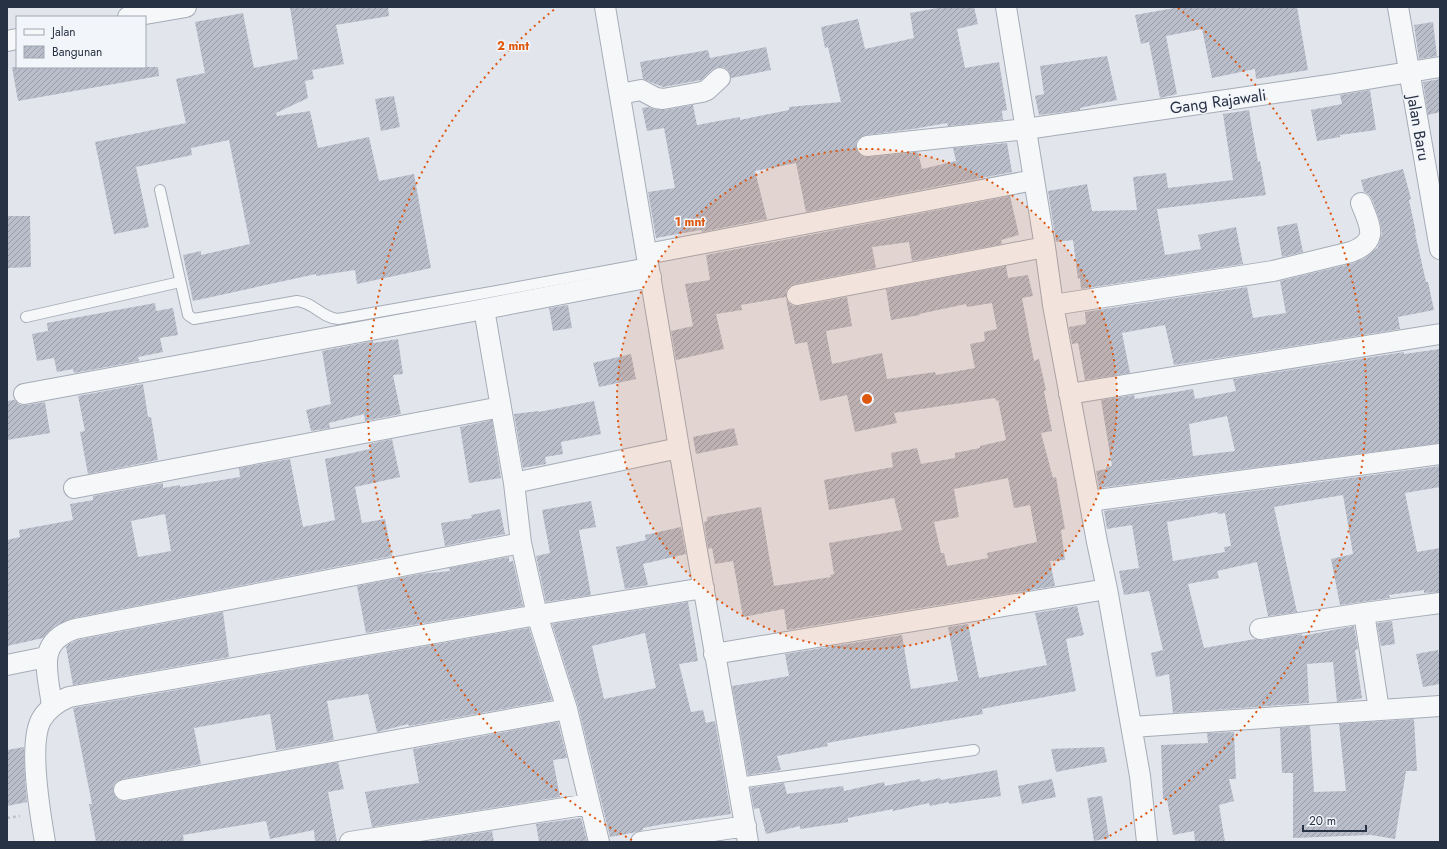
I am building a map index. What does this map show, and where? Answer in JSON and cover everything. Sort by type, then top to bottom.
[{"type":"street","points":[[134,16],[186,7]]},
{"type":"street","points":[[605,7],[714,654],[747,834],[641,842]]},
{"type":"street","points":[[1006,7],[1053,305],[1132,727],[1140,776],[1147,842]]},
{"type":"street","name":"Jalan Baru","points":[[1398,7],[1409,72],[1433,170],[1440,249]]},
{"type":"street","name":"Gang Rajawali","points":[[867,146],[1026,129],[1440,67]]},
{"type":"street","points":[[620,94],[640,90],[656,98],[668,99],[707,90],[720,78]]},
{"type":"street","points":[[24,394],[484,309],[649,265],[1034,180]]},
{"type":"street","points":[[1053,305],[1273,271],[1351,252],[1360,248],[1369,241],[1370,228],[1361,203]]},
{"type":"street","points":[[797,295],[1045,247]]},
{"type":"street","points":[[484,309],[514,483],[521,543],[537,615],[567,709],[599,842]]},
{"type":"street","points":[[1069,394],[1440,334]]},
{"type":"street","points":[[74,488],[501,407]]},
{"type":"street","points":[[514,483],[679,448]]},
{"type":"street","points":[[1090,501],[1440,454]]},
{"type":"street","points":[[52,706],[46,657],[53,642],[66,632],[75,628],[521,543]]},
{"type":"street","points":[[45,842],[40,812],[34,750],[38,728],[41,721],[52,706],[70,697],[537,615],[704,588]]},
{"type":"street","points":[[714,654],[1107,589]]},
{"type":"street","points":[[1260,629],[1440,603]]},
{"type":"street","points":[[1364,613],[1378,710]]},
{"type":"street","points":[[7,665],[46,657]]},
{"type":"street","points":[[1132,727],[1440,706]]},
{"type":"street","points":[[124,790],[567,709]]},
{"type":"street","points":[[350,842],[590,804]]},
{"type":"lane","points":[[160,190],[188,315],[192,319],[230,314],[297,301],[309,304],[329,317],[338,319],[649,265]]},
{"type":"lane","points":[[26,317],[180,282]]},
{"type":"lane","points":[[738,783],[974,750]]},
{"type":"building","points":[[290,7],[388,7],[389,16],[336,25],[344,64],[312,70],[314,79],[305,81],[308,98],[276,113],[277,116],[310,111],[318,148],[369,137],[379,181],[414,174],[431,268],[357,284],[355,270],[316,276],[316,274],[193,301],[183,255],[201,251],[201,255],[250,244],[229,140],[191,148],[192,155],[136,167],[149,227],[114,234],[95,142],[186,123],[176,79],[205,73],[195,22],[243,13],[254,68],[298,59]]},
{"type":"building","points":[[943,7],[974,7],[978,24],[957,29],[965,68],[999,62],[1007,110],[1002,111],[1003,120],[948,126],[947,123],[866,135],[857,141],[856,147],[858,152],[862,156],[868,157],[918,152],[922,169],[956,161],[953,148],[1007,143],[1012,172],[806,212],[796,163],[755,171],[767,219],[702,232],[701,230],[656,238],[648,192],[675,188],[664,128],[647,131],[642,108],[648,107],[665,110],[693,105],[697,125],[740,117],[740,120],[789,110],[789,107],[841,102],[828,47],[825,48],[821,27],[858,19],[865,49],[914,38],[910,13]]},
{"type":"building","points":[[1180,7],[1297,7],[1308,70],[1256,79],[1255,69],[1212,78],[1202,29],[1166,36],[1177,94],[1160,98],[1149,42],[1141,44],[1135,15]]},
{"type":"building","points":[[1433,22],[1437,56],[1419,59],[1414,25]]},
{"type":"building","points":[[766,47],[771,70],[731,78],[728,70],[724,67],[718,67],[712,70],[701,80],[663,87],[643,79],[640,62],[708,50],[710,58]]},
{"type":"building","points":[[1107,56],[1117,100],[1080,108],[1080,110],[1039,115],[1035,96],[1044,94],[1040,66]]},
{"type":"building","points":[[12,67],[158,67],[159,76],[18,101]]},
{"type":"building","points":[[1440,79],[1440,112],[1428,115],[1423,82]]},
{"type":"building","points":[[1370,90],[1376,130],[1340,135],[1340,137],[1317,141],[1311,110],[1342,104],[1340,95]]},
{"type":"building","points":[[394,96],[400,127],[381,131],[375,99]]},
{"type":"building","points":[[1249,110],[1258,162],[1260,161],[1266,195],[1157,209],[1165,255],[1201,249],[1198,235],[1236,227],[1243,264],[1081,289],[1080,278],[1078,279],[1073,240],[1056,242],[1048,191],[1087,184],[1092,211],[1137,210],[1133,177],[1166,173],[1168,188],[1233,180],[1223,114]]},
{"type":"building","points":[[1403,169],[1411,199],[1409,200],[1415,233],[1434,310],[1398,317],[1400,329],[1174,365],[1165,325],[1122,333],[1130,373],[1085,380],[1078,343],[1072,344],[1069,327],[1086,324],[1085,312],[1247,287],[1253,318],[1286,313],[1280,281],[1354,263],[1365,258],[1378,248],[1382,234],[1380,222],[1372,199],[1364,192],[1361,180]]},
{"type":"building","points":[[1010,196],[1019,235],[1001,240],[1002,244],[912,261],[909,242],[872,247],[876,268],[795,284],[790,286],[786,291],[786,297],[741,305],[742,310],[716,314],[724,349],[676,360],[671,331],[693,326],[685,284],[710,280],[706,255]]},
{"type":"building","points":[[7,216],[30,216],[31,267],[7,268]]},
{"type":"building","points":[[1297,223],[1303,252],[1282,257],[1277,227]]},
{"type":"building","points":[[1006,266],[1008,278],[1028,275],[1033,296],[1022,298],[1034,361],[1039,359],[1046,390],[1044,391],[1052,431],[1041,433],[1053,478],[1056,477],[1065,529],[1061,530],[1065,560],[1050,561],[1055,586],[787,630],[784,609],[743,617],[733,561],[715,564],[712,548],[708,549],[704,522],[707,521],[707,517],[761,507],[774,586],[831,577],[830,575],[834,574],[829,543],[902,530],[894,498],[829,510],[824,480],[893,467],[891,453],[917,448],[921,464],[955,458],[955,453],[980,448],[980,446],[1006,440],[998,400],[996,401],[995,398],[894,413],[897,423],[855,432],[847,395],[820,401],[807,342],[795,344],[786,299],[793,306],[799,306],[847,297],[852,326],[826,331],[832,364],[882,353],[887,379],[935,372],[936,375],[975,368],[970,344],[985,341],[984,332],[997,329],[992,303],[967,307],[966,304],[891,320],[886,289]],"holes":[[[1008,478],[1014,508],[1030,505],[1037,542],[987,553],[988,558],[947,566],[944,553],[941,553],[934,522],[959,517],[954,489]]]},
{"type":"building","points":[[155,303],[156,311],[173,308],[178,335],[160,338],[163,352],[138,357],[139,361],[74,373],[73,369],[57,372],[54,358],[37,361],[32,334],[48,331],[47,323]]},
{"type":"building","points":[[568,305],[572,328],[553,331],[549,308]]},
{"type":"building","points":[[398,339],[403,374],[393,375],[401,414],[365,421],[364,414],[329,423],[330,428],[311,431],[306,410],[331,404],[322,351],[373,341],[373,343]]},
{"type":"building","points":[[1440,349],[1440,443],[1099,488],[1096,471],[1112,466],[1101,400],[1134,395],[1135,399],[1193,389],[1195,399],[1236,391],[1233,379],[1404,352],[1404,354]],"holes":[[[1227,416],[1235,451],[1193,456],[1189,424]]]},
{"type":"building","points":[[631,354],[636,379],[599,387],[593,363]]},
{"type":"building","points":[[143,384],[148,417],[151,417],[158,460],[88,474],[80,432],[85,431],[78,396]]},
{"type":"building","points":[[14,400],[20,405],[45,402],[50,433],[7,440],[7,401]]},
{"type":"building","points":[[594,401],[601,434],[561,442],[563,454],[545,457],[546,464],[523,468],[514,414],[539,412]]},
{"type":"building","points":[[492,420],[501,478],[469,483],[460,427]]},
{"type":"building","points":[[734,428],[738,445],[696,454],[693,437]]},
{"type":"building","points":[[392,439],[400,477],[355,487],[362,523],[385,519],[392,556],[73,618],[55,626],[43,638],[7,646],[7,540],[20,537],[19,530],[73,520],[70,504],[93,500],[93,496],[163,483],[163,488],[180,485],[180,487],[240,477],[239,468],[290,459],[303,527],[335,520],[325,459],[370,449],[369,444]],"holes":[[[165,514],[171,551],[138,557],[131,521]]]},
{"type":"building","points":[[1440,466],[1440,487],[1405,493],[1417,552],[1440,548],[1440,592],[1424,593],[1424,590],[1389,595],[1390,598],[1340,605],[1331,559],[1353,554],[1343,495],[1274,507],[1297,612],[1268,616],[1257,562],[1217,571],[1219,578],[1188,584],[1204,648],[1255,639],[1262,640],[1302,634],[1302,636],[1354,626],[1358,649],[1355,650],[1362,698],[1337,702],[1333,662],[1307,664],[1309,703],[1173,713],[1169,674],[1156,677],[1151,653],[1163,650],[1149,591],[1124,595],[1119,571],[1139,568],[1132,525],[1107,529],[1104,511]],"holes":[[[1217,512],[1218,514],[1225,513],[1231,546],[1224,547],[1225,552],[1173,561],[1167,522]]]},
{"type":"building","points":[[591,501],[596,527],[579,530],[591,595],[546,602],[536,556],[550,553],[542,510]]},
{"type":"building","points":[[500,509],[505,534],[445,546],[441,523],[472,518],[471,515]]},
{"type":"building","points":[[681,527],[686,554],[643,564],[648,585],[625,589],[616,547],[646,540],[645,535]]},
{"type":"building","points":[[509,557],[509,562],[513,561],[523,606],[366,633],[357,586],[420,574],[450,571],[449,568]]},
{"type":"building","points":[[688,602],[698,661],[679,664],[691,712],[703,710],[706,723],[715,721],[731,814],[664,824],[643,828],[643,830],[637,832],[610,837],[578,706],[552,624]],"holes":[[[645,633],[656,688],[604,699],[592,646]]]},
{"type":"building","points":[[1077,606],[1084,635],[1066,639],[1076,691],[982,709],[983,714],[827,743],[828,746],[777,756],[781,770],[748,775],[732,686],[789,676],[785,654],[902,635],[911,689],[930,686],[958,681],[948,627],[968,624],[979,678],[1047,665],[1035,613]]},
{"type":"building","points":[[223,612],[229,657],[73,685],[66,647],[69,644],[78,640]]},
{"type":"building","points":[[1392,621],[1395,644],[1381,646],[1377,623]]},
{"type":"building","points":[[529,628],[552,700],[409,726],[408,724],[377,732],[368,694],[327,701],[334,740],[276,750],[270,714],[194,728],[201,764],[122,779],[116,782],[113,787],[113,792],[116,798],[121,801],[126,801],[338,762],[344,789],[328,792],[337,842],[315,842],[314,830],[270,839],[266,821],[183,835],[184,842],[96,842],[89,804],[92,804],[73,708]]},
{"type":"building","points":[[1438,650],[1440,659],[1440,684],[1423,687],[1416,654]]},
{"type":"building","points":[[1414,719],[1417,771],[1406,771],[1395,839],[1371,835],[1293,838],[1293,773],[1282,773],[1280,728],[1310,726],[1314,792],[1346,791],[1339,724]]},
{"type":"building","points":[[558,722],[567,758],[553,760],[560,797],[372,827],[365,792],[419,783],[413,749]]},
{"type":"building","points":[[1234,732],[1236,779],[1229,779],[1234,801],[1219,805],[1225,842],[1195,842],[1194,831],[1173,835],[1167,799],[1163,799],[1161,745],[1208,743],[1207,733]]},
{"type":"building","points":[[24,747],[27,802],[7,806],[7,750]]},
{"type":"building","points":[[1104,747],[1107,762],[1056,772],[1051,749]]},
{"type":"building","points":[[997,770],[1001,796],[949,804],[949,802],[930,806],[929,803],[893,811],[893,809],[848,818],[848,822],[800,829],[800,826],[766,834],[759,808],[754,809],[750,788],[784,783],[787,794],[843,786],[844,791],[884,782],[885,786],[920,779],[921,782],[940,778],[941,780]]},
{"type":"building","points":[[1052,779],[1056,797],[1022,804],[1018,786]]},
{"type":"building","points":[[1102,796],[1109,838],[1094,841],[1087,798]]},
{"type":"building","points":[[581,818],[587,841],[539,842],[536,824]]},
{"type":"building","points":[[492,831],[494,842],[424,842]]}]
